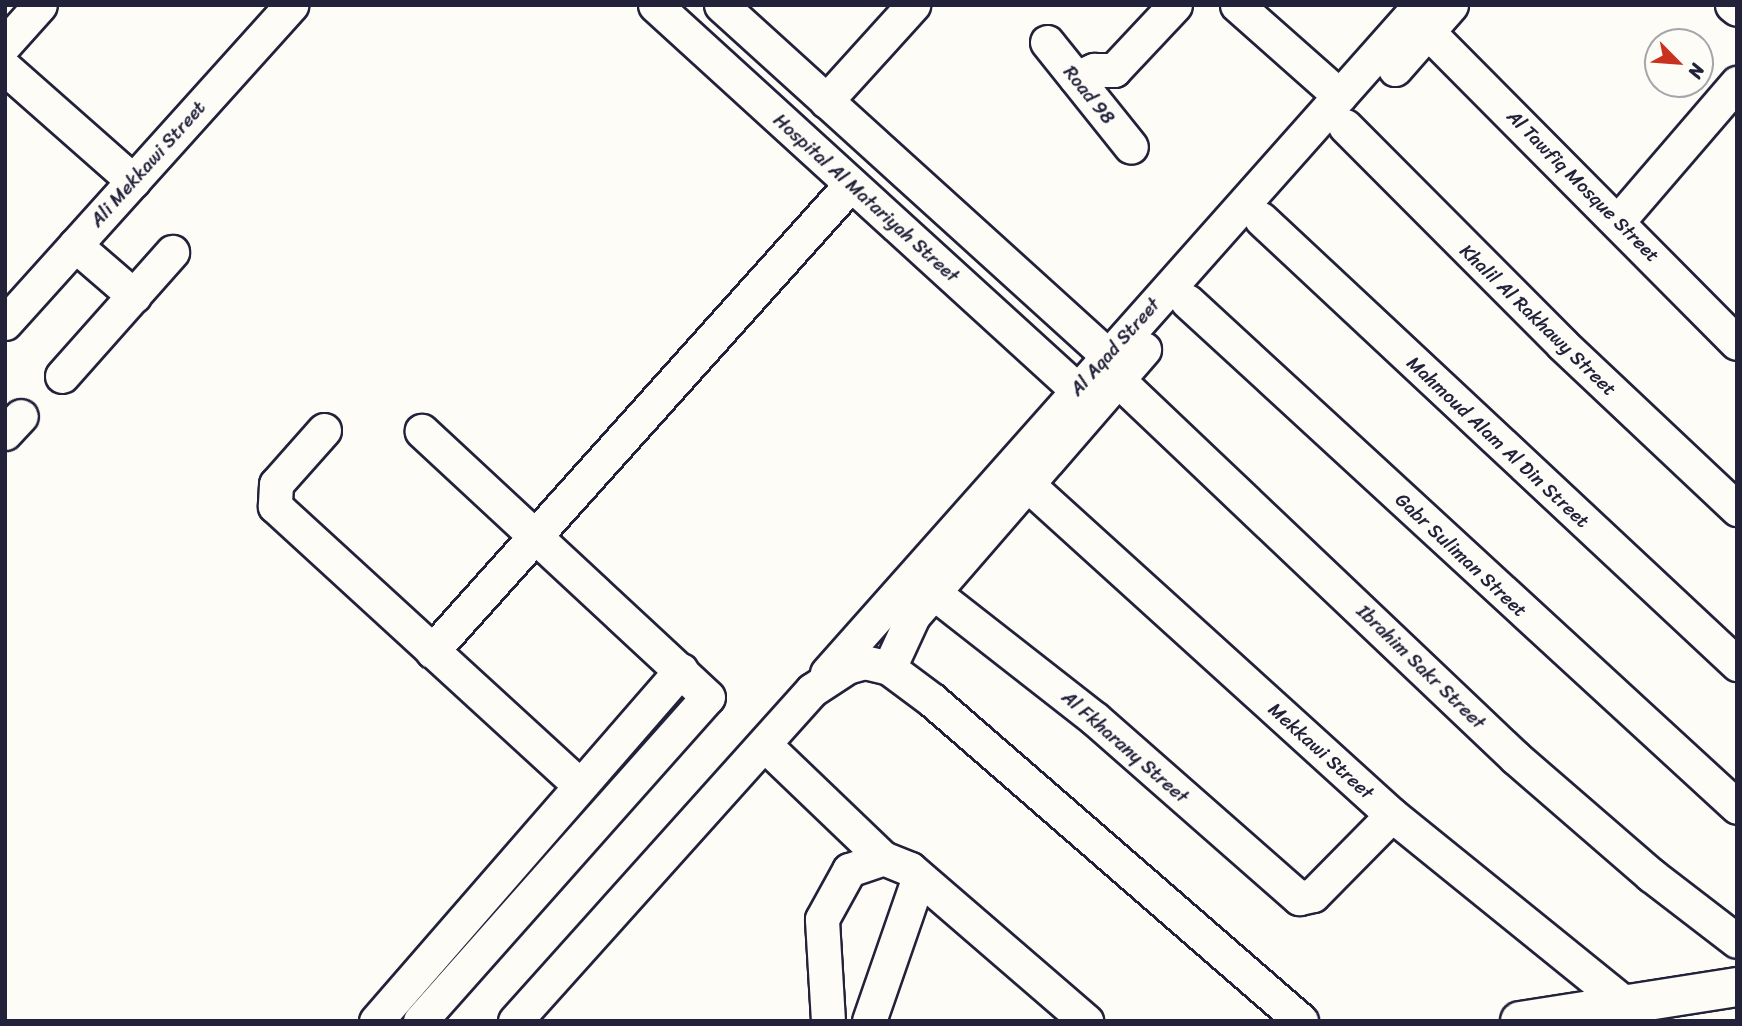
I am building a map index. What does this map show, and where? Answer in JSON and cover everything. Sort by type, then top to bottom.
[{"type":"main road","points":[[1520,1021],[1737,987]]},
{"type":"street","points":[[5,44],[40,5]]},
{"type":"street","name":"Ali Mekkawi Street","points":[[5,323],[291,5]]},
{"type":"street","name":"Hospital Al Matariyah Street","points":[[655,5],[1077,390]]},
{"type":"street","points":[[826,101],[913,5]]},
{"type":"street","points":[[1076,78],[1094,70],[1114,70],[1175,5]]},
{"type":"street","name":"Khalil Al Rakhawy Street","points":[[1237,5],[1342,111],[1562,344],[1737,509]]},
{"type":"street","name":"Al Aqad Street","points":[[889,668],[913,616],[1027,484],[1112,367],[1424,19],[1451,5]]},
{"type":"street","points":[[1732,5],[1737,9]]},
{"type":"street","points":[[740,12],[826,101],[1112,367]]},
{"type":"street","name":"Al Tawfiq Mosque Street","points":[[1424,19],[1737,343]]},
{"type":"street","name":"Road 98","points":[[1047,43],[1131,147]]},
{"type":"street","points":[[5,68],[133,181]]},
{"type":"street","points":[[1619,220],[1737,83]]},
{"type":"street","name":"Al Aqad Street","points":[[812,690],[1077,390],[1112,367],[1187,301],[1261,219],[1342,111]]},
{"type":"street","points":[[432,651],[851,184]]},
{"type":"street","name":"Mahmoud Alam Al Din Street","points":[[1261,219],[1737,664]]},
{"type":"street","points":[[75,245],[134,296]]},
{"type":"street","points":[[62,376],[173,253]]},
{"type":"street","name":"Gabr Suliman Street","points":[[1187,301],[1737,807]]},
{"type":"street","name":"Ibrahim Sakr Street","points":[[1112,367],[1516,758],[1651,875],[1737,941]]},
{"type":"street","points":[[324,430],[276,484],[275,506],[578,784]]},
{"type":"street","points":[[420,1021],[707,702],[706,692],[422,431]]},
{"type":"street","name":"Mekkawi Street","points":[[1027,484],[1392,815],[1627,1005]]},
{"type":"street","name":"Al Fkharany Street","points":[[934,593],[1094,718],[1299,898],[1313,895],[1392,815]]},
{"type":"street","points":[[515,1021],[812,690],[847,667],[864,663],[889,668],[932,700],[1301,1021]]},
{"type":"street","points":[[376,1021],[578,784],[681,670]]},
{"type":"street","points":[[764,744],[883,858],[902,863],[1086,1021]]},
{"type":"street","points":[[828,1021],[822,919],[849,870],[883,858]]},
{"type":"street","points":[[869,1021],[919,877]]}]
